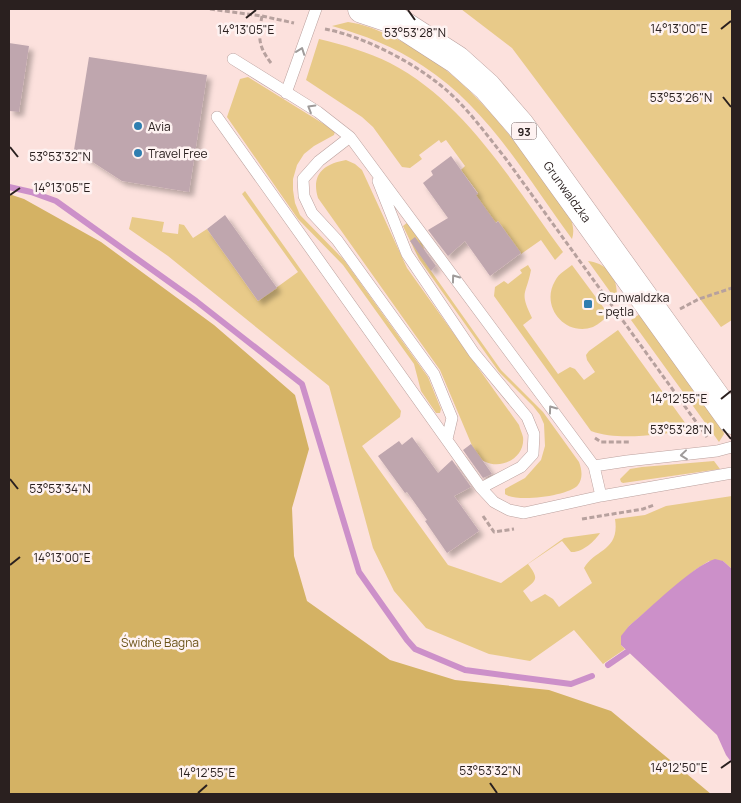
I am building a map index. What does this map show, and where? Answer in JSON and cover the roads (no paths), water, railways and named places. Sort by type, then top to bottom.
[{"type":"main road","name":"Grunwaldzka","points":[[362,9],[395,20],[436,45],[457,60],[487,87],[520,125],[732,420]]},
{"type":"lane","points":[[286,93],[316,9]]},
{"type":"lane","points":[[233,60],[318,112],[350,137],[594,466],[600,496]]},
{"type":"lane","points":[[217,117],[482,488],[494,502],[509,510],[524,512],[600,496],[732,473]]},
{"type":"lane","points":[[350,137],[319,161],[303,180],[304,196],[312,213],[337,240],[434,374],[452,418],[447,439]]},
{"type":"lane","points":[[372,166],[406,254],[474,353],[527,417],[534,434],[533,454],[521,467],[482,488]]},
{"type":"lane","points":[[594,466],[718,451],[732,447]]},
{"type":"waterway","points":[[9,187],[56,201],[196,301],[302,384],[359,572],[415,649],[465,670],[571,684],[592,676]]},
{"type":"waterway","points":[[608,665],[627,652]]},
{"type":"place","name":"Avia","points":[[138,126]]},
{"type":"place","name":"Travel Free","points":[[138,153]]},
{"type":"place","name":"Grunwaldzka - pętla","points":[[588,304]]},
{"type":"park label","name":"Świdne Bagna","points":[[160,642]]}]
